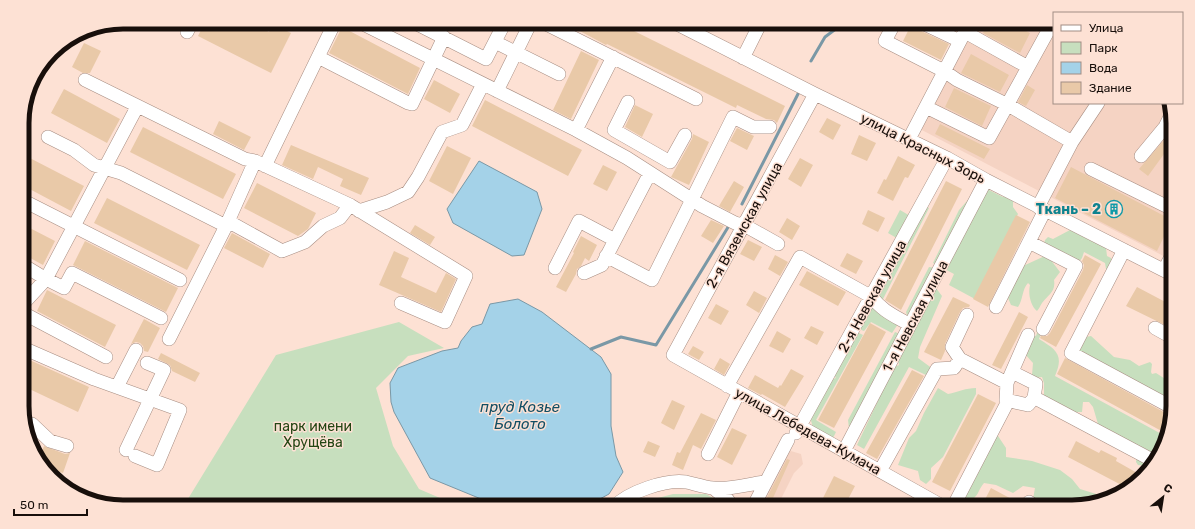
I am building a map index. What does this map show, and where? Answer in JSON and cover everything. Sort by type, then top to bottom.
[{"type":"street","points":[[169,340],[226,226],[318,57],[332,29]]},
{"type":"street","points":[[373,29],[576,130],[648,172],[692,200],[735,223],[744,225],[778,244]]},
{"type":"street","points":[[428,29],[486,59],[502,29]]},
{"type":"street","points":[[497,91],[528,29]]},
{"type":"street","points":[[556,29],[696,99]]},
{"type":"street","name":"улица Красных Зорь","points":[[687,29],[815,94],[947,158],[986,180],[1166,272]]},
{"type":"street","points":[[743,58],[758,29]]},
{"type":"street","points":[[891,29],[885,40],[944,71],[957,80],[1008,105],[1072,142]]},
{"type":"street","points":[[952,29],[965,32],[1028,67]]},
{"type":"street","points":[[926,107],[989,138],[1028,67],[1045,29]]},
{"type":"street","points":[[909,139],[965,32]]},
{"type":"street","points":[[318,57],[412,104],[444,37]]},
{"type":"street","points":[[495,42],[559,74]]},
{"type":"street","points":[[576,130],[613,57]]},
{"type":"street","points":[[85,80],[137,107],[246,159],[260,164],[354,208],[466,276],[445,322],[401,303]]},
{"type":"street","points":[[48,137],[74,150],[94,165],[121,173],[226,226],[233,224],[282,251],[305,242],[323,226],[340,218],[354,208],[387,202],[408,192],[418,177],[442,132],[462,125],[483,84]]},
{"type":"street","name":"2-я Вяземская улица","points":[[673,355],[815,94]]},
{"type":"street","points":[[628,102],[614,130],[670,162],[685,135]]},
{"type":"street","points":[[996,307],[1029,242],[1072,142],[1097,104]]},
{"type":"street","points":[[29,297],[46,278],[137,107]]},
{"type":"street","points":[[606,256],[652,280],[733,117],[752,127],[770,127]]},
{"type":"street","points":[[1140,156],[1166,125]]},
{"type":"street","points":[[584,273],[602,265],[656,154]]},
{"type":"street","name":"2-я Невская улица","points":[[756,500],[765,482],[795,433],[872,296],[947,158]]},
{"type":"street","points":[[1091,169],[1166,206]]},
{"type":"street","name":"1-я Невская улица","points":[[844,451],[986,180]]},
{"type":"street","points":[[29,204],[180,280]]},
{"type":"street","points":[[555,268],[579,221],[615,240]]},
{"type":"street","points":[[1029,242],[1076,266],[1043,329]]},
{"type":"street","points":[[1124,250],[1071,353],[1166,404]]},
{"type":"street","points":[[727,386],[800,257],[872,296],[878,306],[910,324]]},
{"type":"street","points":[[29,268],[64,288],[72,273],[161,318]]},
{"type":"street","points":[[967,315],[952,347],[960,358],[1010,378],[1036,384],[1037,399]]},
{"type":"street","points":[[29,316],[106,357]]},
{"type":"street","points":[[1155,328],[1166,334]]},
{"type":"street","points":[[1028,335],[1010,378],[1006,400],[1028,405],[1037,399]]},
{"type":"street","points":[[117,387],[136,350]]},
{"type":"street","points":[[29,351],[94,379],[150,398],[180,410],[157,465],[131,453],[150,398],[164,370],[147,363]]},
{"type":"street","name":"улица Лебедева-Кумача","points":[[673,355],[739,392],[795,433],[844,451],[932,500]]},
{"type":"street","points":[[880,471],[937,369],[954,368],[960,358]]},
{"type":"street","points":[[708,454],[739,392]]},
{"type":"street","points":[[1037,399],[1150,459]]},
{"type":"street","points":[[957,500],[1006,405]]},
{"type":"street","points":[[32,428],[50,441],[67,446]]},
{"type":"street","points":[[622,500],[650,486],[684,482],[713,488],[725,488],[765,482]]},
{"type":"street","points":[[713,488],[728,500]]},
{"type":"shaded area","points":[[970,29],[1053,29],[1053,104],[1164,104],[1166,123],[1166,257],[918,128]]},
{"type":"shaded area","points":[[784,449],[801,454],[803,464],[794,473],[780,500],[758,500]]},
{"type":"green space","points":[[987,189],[1013,200],[1013,207],[1018,214],[975,299],[949,285],[954,274],[933,263],[959,210],[975,192]]},
{"type":"green space","points":[[924,205],[929,208],[881,303],[875,300]]},
{"type":"green space","points":[[900,210],[912,217],[900,240],[888,233]]},
{"type":"green space","points":[[1070,230],[1084,235],[1106,248],[1107,256],[1111,258],[1113,265],[1109,270],[1106,269],[1105,263],[1084,252],[1082,258],[1076,266],[1043,246],[1048,237],[1053,239]]},
{"type":"green space","points":[[1047,255],[1060,272],[1054,280],[1054,288],[1051,293],[1037,311],[1031,302],[1029,295],[1030,285],[1028,283],[1018,307],[1011,305],[1008,298],[1023,266]]},
{"type":"green space","points":[[929,267],[936,268],[908,318],[906,312]]},
{"type":"green space","points":[[933,284],[942,296],[920,347],[918,358],[933,369],[928,376],[909,367],[864,449],[857,445],[894,367],[899,365],[897,353],[849,428],[848,420],[895,332],[907,337]]},
{"type":"green space","points":[[870,306],[898,324],[892,333],[871,322],[864,331],[851,326]]},
{"type":"green space","name":"парк имени Хрущёва","points":[[399,322],[444,348],[408,356],[376,388],[393,446],[419,489],[445,500],[187,500],[276,355]]},
{"type":"green space","points":[[1040,322],[1046,322],[1039,339],[1050,346],[1059,358],[1058,369],[1055,376],[1161,434],[1159,442],[1144,466],[1138,465],[1136,462],[1137,454],[1131,442],[1098,424],[1093,407],[1089,402],[1083,402],[1082,412],[1072,412],[1044,396],[1044,383],[1042,377],[1035,378],[1032,375],[1033,363],[1024,353],[1030,333],[1036,336],[1036,329]]},
{"type":"green space","points":[[857,332],[863,335],[816,420],[836,432],[831,442],[813,428],[809,413],[832,379],[836,378],[832,373]]},
{"type":"green space","points":[[1091,336],[1114,357],[1130,360],[1139,366],[1150,362],[1152,364],[1152,374],[1156,373],[1166,379],[1166,403],[1075,350],[1080,338]]},
{"type":"green space","points":[[938,388],[948,394],[965,389],[976,388],[976,394],[943,457],[931,468],[931,479],[926,484],[920,480],[918,471],[898,465],[909,438],[916,431]]},
{"type":"green space","points":[[998,436],[1006,448],[1006,457],[1032,461],[1060,470],[1072,479],[1080,489],[1101,495],[1078,500],[1069,500],[1068,498],[1059,500],[1034,500],[1035,488],[1023,486],[1013,493],[996,485],[984,483],[972,500],[964,499],[991,438]]},
{"type":"green space","points":[[673,494],[706,494],[717,500],[650,500]]},
{"type":"water","points":[[479,161],[537,192],[542,209],[524,255],[512,256],[453,223],[447,209]]},
{"type":"water","name":"пруд Козье Болото","points":[[518,299],[542,312],[601,357],[611,374],[611,426],[616,456],[623,472],[609,494],[598,500],[484,500],[430,478],[394,412],[391,402],[390,383],[398,368],[442,351],[458,348],[461,341],[472,327],[482,324],[490,304]]},
{"type":"building","points":[[202,29],[264,29],[269,32],[270,29],[283,29],[291,33],[271,73],[198,36]]},
{"type":"building","points":[[341,29],[346,29],[420,68],[408,94],[329,53]]},
{"type":"building","points":[[576,29],[630,29],[785,106],[777,123],[774,120],[766,119],[737,105],[736,108],[607,44],[606,45]]},
{"type":"building","points":[[909,29],[917,29],[949,44],[941,60],[903,41]]},
{"type":"building","points":[[985,29],[1022,29],[1030,33],[1020,53],[983,33]]},
{"type":"building","points":[[84,43],[101,51],[90,73],[83,73],[72,67]]},
{"type":"building","points":[[581,51],[599,60],[571,119],[553,110]]},
{"type":"building","points":[[971,54],[1009,75],[1000,92],[961,73]]},
{"type":"building","points":[[434,80],[460,94],[450,113],[424,99]]},
{"type":"building","points":[[1027,85],[1035,90],[1026,106],[1018,102]]},
{"type":"building","points":[[954,88],[991,106],[982,126],[945,107]]},
{"type":"building","points":[[64,89],[120,119],[107,143],[51,113]]},
{"type":"building","points":[[485,100],[582,150],[568,176],[472,126]]},
{"type":"building","points":[[635,105],[653,114],[642,137],[625,127]]},
{"type":"building","points":[[827,118],[841,125],[833,140],[819,132]]},
{"type":"building","points":[[219,121],[251,137],[244,150],[213,134]]},
{"type":"building","points":[[940,124],[990,149],[984,159],[935,134]]},
{"type":"building","points":[[143,127],[236,174],[223,199],[130,152]]},
{"type":"building","points":[[737,128],[754,136],[747,150],[730,141]]},
{"type":"building","points":[[693,134],[709,142],[689,185],[671,177],[692,139]]},
{"type":"building","points":[[859,135],[876,143],[867,161],[851,154]]},
{"type":"building","points":[[1166,138],[1166,151],[1148,176],[1139,169]]},
{"type":"building","points":[[291,145],[369,178],[361,195],[340,186],[343,179],[318,167],[313,179],[282,165]]},
{"type":"building","points":[[447,146],[471,158],[453,194],[429,181]]},
{"type":"building","points":[[898,156],[915,165],[908,178],[905,177],[893,201],[877,193],[884,179],[886,180]]},
{"type":"building","points":[[29,158],[84,186],[71,211],[29,189]]},
{"type":"building","points":[[800,158],[813,165],[801,187],[788,179]]},
{"type":"building","points":[[603,165],[617,172],[607,191],[593,184]]},
{"type":"building","name":"Ткань – 2","points":[[1071,167],[1166,217],[1166,232],[1157,251],[1055,198]]},
{"type":"building","points":[[734,181],[744,187],[730,212],[719,206]]},
{"type":"building","points":[[946,181],[962,189],[901,310],[885,300]]},
{"type":"building","points":[[257,183],[316,213],[308,229],[298,236],[244,208]]},
{"type":"building","points":[[107,198],[200,245],[187,270],[94,223]]},
{"type":"building","points":[[868,210],[885,218],[878,232],[862,224]]},
{"type":"building","points":[[1016,215],[1030,222],[988,307],[973,299]]},
{"type":"building","points":[[787,218],[800,226],[792,240],[779,232]]},
{"type":"building","points":[[711,220],[724,226],[713,243],[701,236]]},
{"type":"building","points":[[415,225],[435,237],[430,245],[410,233]]},
{"type":"building","points":[[29,228],[55,241],[43,265],[29,257]]},
{"type":"building","points":[[232,233],[270,254],[263,268],[224,248]]},
{"type":"building","points":[[581,236],[597,245],[589,261],[585,258],[581,266],[577,269],[576,274],[566,292],[556,287]]},
{"type":"building","points":[[748,240],[762,247],[754,261],[740,254]]},
{"type":"building","points":[[85,241],[178,288],[166,312],[73,265]]},
{"type":"building","points":[[394,251],[409,258],[401,277],[436,293],[446,273],[456,279],[441,312],[379,285]]},
{"type":"building","points":[[847,253],[863,261],[856,274],[840,266]]},
{"type":"building","points":[[775,255],[788,262],[780,276],[768,269]]},
{"type":"building","points":[[1085,255],[1101,264],[1056,347],[1040,338],[1041,336],[1047,336],[1050,333],[1083,270],[1084,265],[1082,261]]},
{"type":"building","points":[[807,271],[846,292],[838,306],[799,285]]},
{"type":"building","points":[[1137,287],[1166,302],[1166,326],[1126,306]]},
{"type":"building","points":[[47,290],[116,325],[105,347],[37,311]]},
{"type":"building","points":[[754,291],[767,298],[759,313],[746,305]]},
{"type":"building","points":[[953,297],[970,305],[969,307],[963,308],[960,312],[945,344],[945,351],[941,360],[924,352]]},
{"type":"building","points":[[716,304],[729,311],[721,325],[708,318]]},
{"type":"building","points":[[1019,312],[1028,317],[1001,369],[992,365]]},
{"type":"building","points":[[144,319],[160,328],[148,352],[144,351],[143,346],[140,343],[136,342],[131,344]]},
{"type":"building","points":[[870,323],[886,332],[834,428],[818,420]]},
{"type":"building","points":[[811,326],[824,332],[817,345],[804,338]]},
{"type":"building","points":[[777,331],[791,339],[783,353],[769,346]]},
{"type":"building","points":[[693,346],[704,352],[699,360],[688,354]]},
{"type":"building","points":[[161,353],[200,373],[195,382],[172,371],[170,365],[158,359]]},
{"type":"building","points":[[720,358],[730,364],[724,375],[714,369]]},
{"type":"building","points":[[1065,358],[1165,413],[1162,431],[1057,374]]},
{"type":"building","points":[[29,360],[89,387],[78,412],[29,389]]},
{"type":"building","points":[[791,369],[804,376],[785,407],[748,388],[755,375],[778,388],[780,385],[781,386]]},
{"type":"building","points":[[912,370],[924,376],[877,459],[866,453]]},
{"type":"building","points":[[978,394],[996,403],[950,491],[932,482]]},
{"type":"building","points":[[672,400],[685,406],[674,430],[661,423]]},
{"type":"building","points":[[701,413],[716,420],[701,449],[693,445],[683,470],[672,465],[677,452],[680,453]]},
{"type":"building","points":[[732,428],[747,435],[732,465],[717,457]]},
{"type":"building","points":[[648,441],[660,446],[655,457],[643,452]]},
{"type":"building","points":[[1076,441],[1099,453],[1101,450],[1117,458],[1116,461],[1137,473],[1122,485],[1068,457]]},
{"type":"building","points":[[44,446],[65,454],[70,453],[63,473],[56,470],[48,463],[42,452]]},
{"type":"building","points":[[787,459],[790,460],[772,500],[766,500]]},
{"type":"building","points":[[834,476],[855,486],[848,500],[822,500]]},
{"type":"building","points":[[991,488],[1013,500],[985,500]]},
{"type":"waterway","points":[[811,61],[825,37],[836,29]]},
{"type":"waterway","points":[[742,204],[799,92]]},
{"type":"waterway","points":[[591,349],[621,337],[656,345],[730,224]]},
{"type":"place","name":"Ткань – 2","points":[[1114,209]]}]
